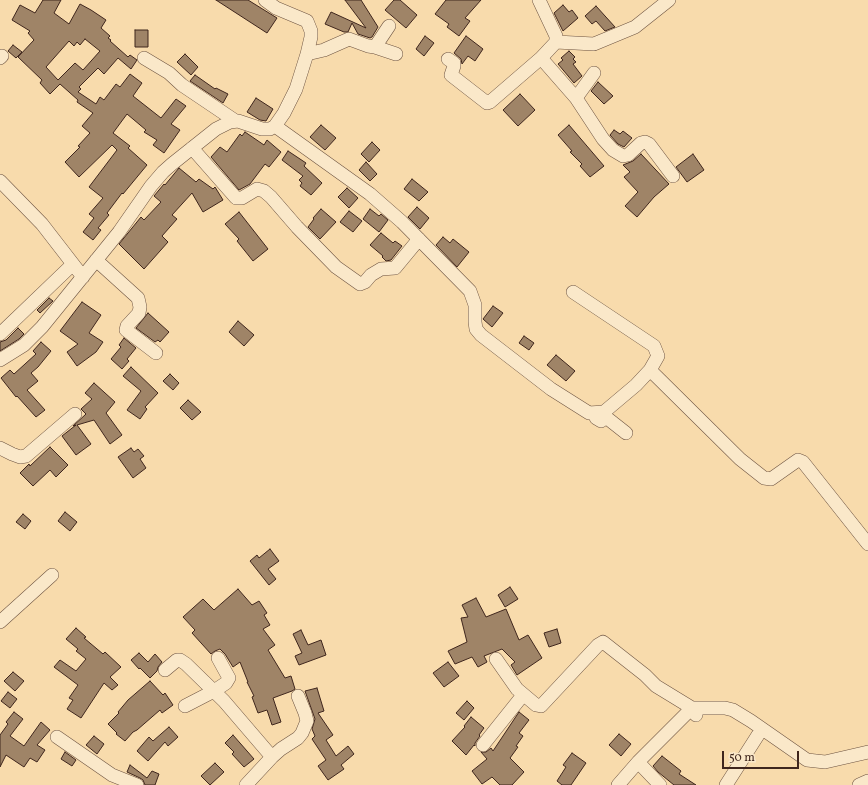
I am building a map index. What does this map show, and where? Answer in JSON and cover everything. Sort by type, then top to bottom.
[{"type":"street","points":[[144,58],[169,73],[182,85],[234,120],[262,129],[270,129],[275,126],[296,89],[308,54],[312,31],[308,22],[276,8],[265,0]]},
{"type":"street","points":[[448,59],[454,63],[452,75],[486,103],[490,102],[541,58],[556,42],[556,36],[539,0]]},
{"type":"street","points":[[556,42],[594,44],[635,27],[669,0]]},
{"type":"street","points":[[375,47],[389,26]]},
{"type":"street","points":[[308,54],[324,50],[349,39],[396,54]]},
{"type":"street","points":[[541,58],[576,98],[603,139],[618,154],[623,156],[628,155],[641,143],[645,142],[649,144],[673,176]]},
{"type":"street","points":[[576,98],[594,73]]},
{"type":"street","points":[[0,360],[24,345],[42,328],[83,278],[163,172],[216,130],[234,120]]},
{"type":"street","points":[[275,126],[370,194],[419,239],[470,291],[475,306],[476,329],[481,335],[581,410],[592,414],[601,421],[607,418],[626,433]]},
{"type":"street","points":[[192,148],[236,198],[242,198],[257,189],[271,197],[297,227],[336,266],[360,284],[365,282],[371,275],[381,269],[395,268],[419,239]]},
{"type":"street","points":[[2,186],[42,224],[83,278]]},
{"type":"street","points":[[96,260],[138,298],[140,307],[138,313],[127,326],[126,330],[156,352]]},
{"type":"street","points":[[0,334],[72,264]]},
{"type":"street","points":[[573,292],[654,346],[658,356],[650,370],[611,408],[604,412],[592,414]]},
{"type":"street","points":[[650,370],[740,459],[764,478],[771,479],[798,460],[803,462],[868,544]]},
{"type":"street","points":[[0,448],[20,457],[26,456],[75,414]]},
{"type":"street","points":[[0,622],[52,575]]},
{"type":"street","points":[[496,660],[509,679],[523,695],[536,705],[541,706],[598,645],[603,642],[656,686],[694,712],[731,718],[752,728],[793,754],[825,766],[868,758]]},
{"type":"street","points":[[185,706],[226,683],[229,678],[218,658]]},
{"type":"street","points":[[165,670],[177,660],[180,660],[214,691],[272,757]]},
{"type":"street","points":[[483,745],[523,695]]},
{"type":"street","points":[[246,785],[272,757],[298,738],[305,728],[307,721],[298,696]]},
{"type":"street","points":[[618,785],[688,720],[694,712]]},
{"type":"street","points":[[726,785],[752,728]]},
{"type":"street","points":[[57,737],[109,780],[137,785]]},
{"type":"street","points":[[825,766],[868,752]]},
{"type":"street","points":[[624,785],[640,764]]},
{"type":"street","points":[[640,764],[660,785]]},
{"type":"street","points":[[859,785],[868,781]]},
{"type":"building","points":[[43,0],[61,0],[54,13],[69,24],[80,4],[106,20],[101,28],[110,36],[108,38],[111,40],[110,41],[128,57],[130,55],[137,60],[131,69],[118,58],[104,74],[98,68],[79,87],[81,89],[78,92],[96,104],[100,97],[104,100],[116,84],[120,87],[130,74],[142,83],[133,96],[161,118],[176,99],[186,106],[171,124],[180,130],[164,153],[153,145],[157,140],[144,132],[146,130],[127,114],[113,133],[130,146],[128,148],[147,165],[123,194],[122,193],[107,213],[109,215],[98,228],[101,230],[93,240],[83,232],[94,218],[89,214],[103,198],[89,187],[117,150],[112,145],[79,177],[65,162],[80,147],[78,146],[90,133],[82,126],[93,113],[77,102],[78,100],[60,84],[50,94],[40,83],[42,80],[18,57],[34,40],[28,33],[30,31],[12,20],[20,5],[35,13]],"holes":[[[85,39],[100,51],[83,70],[75,63],[58,80],[46,67],[69,41],[74,46],[77,42],[80,45]]]},
{"type":"building","points":[[216,0],[248,0],[277,18],[267,33]]},
{"type":"building","points":[[345,0],[361,0],[378,27],[372,37],[370,38],[358,34],[352,23],[348,32],[344,32],[325,24],[331,12],[366,28]]},
{"type":"building","points":[[394,0],[400,0],[417,15],[406,28],[385,10]]},
{"type":"building","points":[[446,0],[481,0],[465,18],[470,21],[459,36],[447,27],[449,24],[435,14]]},
{"type":"building","points":[[563,5],[569,12],[572,10],[578,18],[563,31],[554,13]]},
{"type":"building","points":[[596,6],[615,27],[605,31],[596,21],[592,24],[585,16]]},
{"type":"building","points":[[135,30],[148,30],[148,47],[135,47]]},
{"type":"building","points":[[425,36],[434,43],[424,56],[416,49]]},
{"type":"building","points":[[466,36],[483,49],[475,61],[468,56],[462,64],[461,59],[454,53]]},
{"type":"building","points":[[13,45],[22,52],[16,58],[8,51]]},
{"type":"building","points":[[569,51],[575,57],[573,59],[576,62],[573,64],[582,76],[574,83],[558,64],[563,60],[561,58]]},
{"type":"building","points":[[185,54],[198,67],[191,75],[177,62]]},
{"type":"building","points":[[195,75],[215,89],[216,88],[228,94],[223,103],[190,81]]},
{"type":"building","points":[[598,82],[613,96],[604,104],[591,91]]},
{"type":"building","points":[[520,94],[535,110],[518,126],[503,110]]},
{"type":"building","points":[[256,98],[273,109],[266,121],[260,120],[247,112]]},
{"type":"building","points":[[321,125],[336,138],[325,150],[310,137]]},
{"type":"building","points":[[569,125],[604,166],[590,177],[580,166],[582,164],[570,152],[572,151],[558,135]]},
{"type":"building","points":[[614,130],[620,134],[623,131],[632,138],[624,147],[618,144],[610,135]]},
{"type":"building","points":[[245,132],[264,145],[267,140],[281,152],[269,167],[265,164],[250,184],[239,190],[211,157],[220,147],[227,152],[240,134],[242,136]]},
{"type":"building","points":[[372,142],[380,150],[369,162],[361,154]]},
{"type":"building","points":[[288,151],[306,163],[304,166],[322,183],[311,195],[300,186],[302,183],[299,180],[303,176],[282,160]]},
{"type":"building","points":[[641,154],[669,184],[654,197],[637,217],[625,206],[638,192],[624,177],[630,172],[623,165],[633,161]]},
{"type":"building","points":[[693,154],[704,170],[687,182],[676,167]]},
{"type":"building","points":[[366,162],[377,174],[370,181],[359,170]]},
{"type":"building","points":[[179,168],[196,182],[199,179],[213,189],[215,187],[223,200],[203,212],[192,193],[172,215],[177,219],[162,236],[168,242],[144,269],[119,244],[141,217],[144,220],[161,202],[154,196]]},
{"type":"building","points":[[412,179],[428,192],[419,201],[404,189]]},
{"type":"building","points":[[347,188],[358,198],[349,208],[338,197]]},
{"type":"building","points":[[417,207],[429,218],[420,229],[408,217]]},
{"type":"building","points":[[321,209],[336,222],[320,239],[308,227],[314,219],[313,218]]},
{"type":"building","points":[[370,209],[379,216],[381,214],[388,220],[379,232],[363,219]]},
{"type":"building","points":[[349,211],[362,221],[353,232],[340,222]]},
{"type":"building","points":[[239,212],[268,249],[253,261],[237,241],[239,239],[225,224]]},
{"type":"building","points":[[381,233],[393,243],[395,241],[402,246],[391,260],[386,261],[382,257],[383,256],[370,245]]},
{"type":"building","points":[[443,237],[450,243],[453,239],[469,252],[457,267],[436,245]]},
{"type":"building","points":[[49,298],[53,301],[40,313],[37,310]]},
{"type":"building","points":[[82,302],[101,315],[89,333],[103,342],[96,352],[77,366],[67,352],[78,344],[60,331]]},
{"type":"building","points":[[493,306],[503,313],[492,327],[483,319]]},
{"type":"building","points":[[148,313],[169,332],[160,342],[158,340],[155,342],[136,328]]},
{"type":"building","points":[[238,321],[254,335],[244,346],[229,332]]},
{"type":"building","points":[[18,328],[24,334],[0,351],[0,342],[6,340]]},
{"type":"building","points":[[524,336],[534,343],[529,350],[519,343]]},
{"type":"building","points":[[124,338],[136,348],[127,359],[129,361],[122,369],[111,359],[121,347],[119,345]]},
{"type":"building","points":[[41,342],[51,351],[31,373],[38,381],[27,390],[45,410],[36,417],[17,396],[16,397],[1,378],[10,370],[14,374],[36,354],[33,351]]},
{"type":"building","points":[[556,355],[575,371],[566,381],[547,365]]},
{"type":"building","points":[[131,367],[158,393],[145,407],[147,409],[140,419],[127,410],[141,391],[123,376]]},
{"type":"building","points":[[170,374],[179,383],[173,390],[163,381]]},
{"type":"building","points":[[94,383],[115,402],[106,413],[122,435],[110,444],[94,420],[77,425],[91,444],[76,455],[62,436],[76,425],[73,426],[86,414],[81,409],[92,399],[85,393]]},
{"type":"building","points":[[188,400],[201,412],[192,420],[180,408]]},
{"type":"building","points":[[50,447],[68,465],[56,477],[50,470],[33,486],[20,473],[29,464],[30,466]]},
{"type":"building","points":[[131,448],[134,452],[138,449],[144,456],[140,459],[146,468],[133,478],[118,457]]},
{"type":"building","points":[[65,512],[77,522],[70,531],[58,521]]},
{"type":"building","points":[[23,514],[31,521],[25,529],[16,522]]},
{"type":"building","points":[[270,549],[279,561],[268,569],[276,579],[269,585],[250,561],[257,555],[259,558]]},
{"type":"building","points":[[510,587],[518,599],[505,607],[498,595]]},
{"type":"building","points":[[238,589],[252,605],[259,601],[267,613],[264,615],[270,625],[263,629],[275,645],[268,650],[285,678],[291,676],[295,689],[273,698],[281,722],[272,725],[267,710],[258,713],[252,697],[254,696],[240,662],[233,667],[220,649],[211,654],[192,633],[195,630],[183,617],[203,599],[214,610]]},
{"type":"building","points":[[476,598],[486,617],[506,609],[519,640],[528,635],[542,658],[517,675],[511,665],[515,662],[502,649],[484,656],[487,662],[478,667],[472,657],[455,664],[448,651],[467,642],[461,618],[468,617],[462,605]]},
{"type":"building","points":[[76,628],[86,637],[84,638],[103,654],[105,652],[121,667],[110,677],[118,685],[112,690],[104,683],[81,718],[67,709],[73,700],[69,698],[78,685],[54,667],[60,660],[76,671],[86,659],[76,651],[78,649],[66,639]]},
{"type":"building","points":[[557,629],[561,643],[549,647],[544,633]]},
{"type":"building","points":[[301,630],[308,645],[321,640],[326,655],[299,665],[295,656],[302,653],[293,634]]},
{"type":"building","points":[[139,653],[148,662],[155,654],[162,662],[157,671],[150,678],[131,660]]},
{"type":"building","points":[[448,662],[459,676],[444,687],[433,673]]},
{"type":"building","points":[[13,672],[24,681],[15,691],[4,681]]},
{"type":"building","points":[[150,681],[163,695],[165,693],[173,705],[162,713],[160,710],[133,732],[125,741],[116,734],[117,733],[108,724],[119,713],[118,712],[128,700]]},
{"type":"building","points":[[317,688],[324,711],[318,713],[333,735],[326,740],[336,756],[348,746],[354,754],[341,765],[344,769],[328,780],[318,766],[326,760],[312,739],[315,736],[312,729],[315,719],[305,691]]},
{"type":"building","points":[[8,692],[17,699],[10,708],[1,701]]},
{"type":"building","points":[[467,701],[474,708],[464,720],[456,713]]},
{"type":"building","points":[[14,712],[23,719],[10,736],[24,746],[41,722],[50,730],[37,745],[45,750],[37,762],[30,758],[24,767],[6,755],[0,767],[0,735],[8,724],[6,722]]},
{"type":"building","points":[[519,712],[529,720],[519,733],[523,736],[516,746],[518,747],[510,758],[524,772],[512,785],[500,785],[492,777],[482,784],[472,771],[487,759],[481,752],[486,752],[491,748],[493,751]]},
{"type":"building","points":[[471,717],[484,728],[475,743],[475,746],[474,745],[466,755],[452,741],[465,727],[464,726]]},
{"type":"building","points":[[169,727],[178,737],[168,746],[165,742],[148,761],[137,751],[149,737],[153,741]]},
{"type":"building","points":[[619,734],[631,744],[621,756],[609,745]]},
{"type":"building","points":[[233,735],[254,759],[244,767],[232,754],[234,752],[225,743]]},
{"type":"building","points":[[94,736],[104,744],[97,754],[86,745]]},
{"type":"building","points":[[65,752],[76,760],[72,766],[61,759]]},
{"type":"building","points":[[572,753],[586,763],[571,785],[562,785],[557,781],[566,767],[563,765]]},
{"type":"building","points":[[662,756],[681,771],[679,774],[696,785],[674,785],[658,772],[653,766]]},
{"type":"building","points":[[215,763],[224,772],[210,785],[201,776]]},
{"type":"building","points":[[130,765],[147,778],[152,771],[159,774],[155,785],[145,785],[143,780],[127,772]]}]
